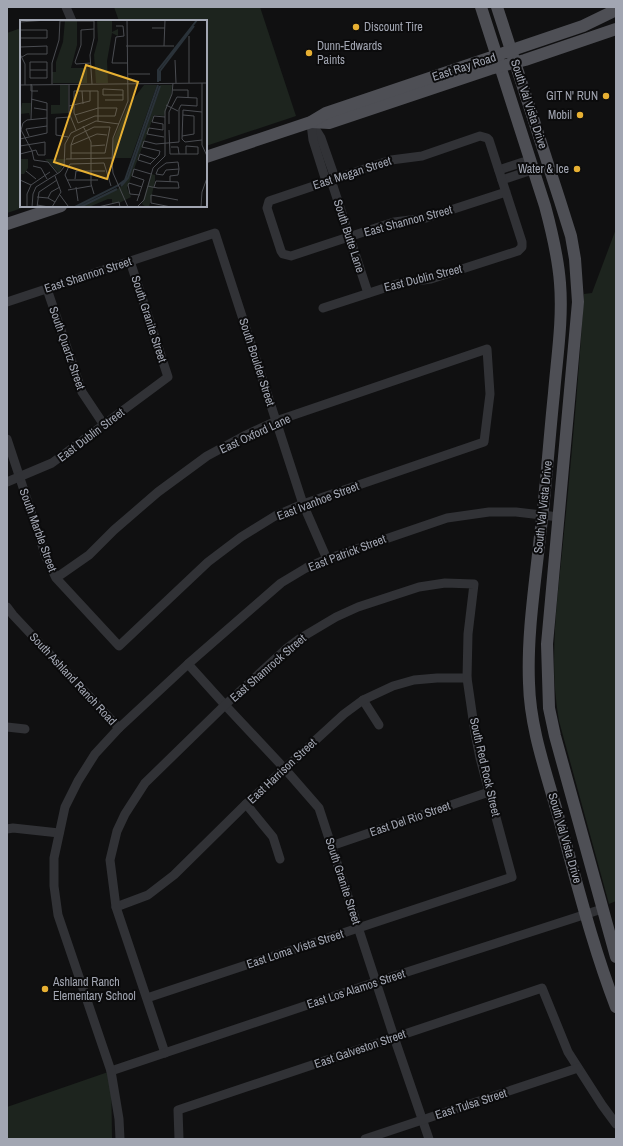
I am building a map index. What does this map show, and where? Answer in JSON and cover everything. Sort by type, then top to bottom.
[{"type":"main road","name":"South Val Vista Drive","points":[[481,7],[551,226],[558,262],[561,301],[542,515],[530,628],[529,684],[532,713],[539,744],[586,914],[601,965],[616,1007]]},
{"type":"main road","name":"South Val Vista Drive","points":[[497,7],[571,236],[575,259],[578,302],[547,644],[549,708],[557,743],[616,957]]},
{"type":"main road","name":"East Ray Road","points":[[207,157],[311,122],[326,113],[498,61],[511,51],[583,26],[616,10]]},
{"type":"main road","name":"East Ray Road","points":[[498,61],[515,63],[616,29]]},
{"type":"main road","points":[[532,166],[547,161]]},
{"type":"main road","points":[[7,224],[58,207]]},
{"type":"main road","points":[[558,343],[575,343]]},
{"type":"main road","points":[[601,965],[612,973],[616,985]]},
{"type":"street","points":[[66,7],[72,20]]},
{"type":"street","name":"South Butte Lane","points":[[311,122],[321,138],[331,180],[368,293]]},
{"type":"street","name":"East Megan Street","points":[[286,256],[281,251],[266,208],[269,201],[272,199],[391,160],[422,156],[480,136],[489,140],[499,170]]},
{"type":"street","points":[[502,180],[526,172],[532,166],[522,162],[499,170],[502,180],[506,192]]},
{"type":"street","name":"East Shannon Street","points":[[286,256],[290,256],[394,222],[426,218],[506,192]]},
{"type":"street","name":"East Dublin Street","points":[[323,308],[400,283],[431,279],[518,251],[522,247],[522,242],[506,192]]},
{"type":"street","name":"East Shannon Street","points":[[7,302],[215,232]]},
{"type":"street","name":"South Boulder Street","points":[[215,232],[303,504],[327,559]]},
{"type":"street","name":"South Granite Street","points":[[130,261],[168,377]]},
{"type":"street","name":"South Quartz Street","points":[[47,289],[82,392],[104,425]]},
{"type":"street","name":"East Oxford Lane","points":[[56,578],[89,555],[114,530],[158,492],[208,456],[246,435],[276,421],[487,349],[490,394],[484,442]]},
{"type":"street","name":"East Dublin Street","points":[[7,482],[20,478],[52,463],[168,377]]},
{"type":"street","name":"South Marble Street","points":[[7,439],[46,557],[56,578],[119,646]]},
{"type":"street","name":"East Ivanhoe Street","points":[[119,646],[208,562],[241,536],[275,516],[303,504],[484,442]]},
{"type":"street","name":"East Patrick Street","points":[[119,728],[188,664],[281,583],[306,568],[327,559],[447,518],[489,512],[516,512],[559,517]]},
{"type":"street","name":"East Shamrock Street","points":[[116,907],[110,860],[117,831],[125,814],[145,783],[287,648],[310,632],[336,617],[358,607],[419,587],[445,583],[474,584]]},
{"type":"street","name":"South Red Rock Street","points":[[474,584],[468,634],[467,678],[475,733],[512,877]]},
{"type":"street","name":"South Ashland Ranch Road","points":[[7,606],[10,617],[119,728],[95,754],[78,781],[65,807],[54,858],[54,886],[58,915],[111,1071],[119,1119],[120,1139]]},
{"type":"street","name":"South Granite Street","points":[[188,664],[319,808],[429,1139]]},
{"type":"street","name":"East Harrison Street","points":[[116,907],[148,895],[174,875],[246,804],[344,714],[363,700],[392,686],[414,680],[467,678]]},
{"type":"street","points":[[363,700],[379,725]]},
{"type":"street","points":[[7,727],[25,729]]},
{"type":"street","name":"East Del Rio Street","points":[[332,846],[489,792]]},
{"type":"street","points":[[246,804],[274,836],[280,859]]},
{"type":"street","points":[[7,829],[13,828],[59,833]]},
{"type":"street","name":"East Loma Vista Street","points":[[147,998],[512,877]]},
{"type":"street","points":[[116,907],[165,1053]]},
{"type":"street","name":"East Los Alamos Street","points":[[111,1071],[376,982],[602,909]]},
{"type":"street","name":"East Galveston Street","points":[[179,1139],[178,1110],[542,988],[568,1052],[578,1068]]},
{"type":"street","points":[[578,1068],[616,1124]]},
{"type":"street","name":"East Tulsa Street","points":[[365,1139],[578,1068]]},
{"type":"shaded area","points":[[114,7],[260,7],[296,116],[207,146],[207,20],[119,20]]},
{"type":"shaded area","points":[[20,28],[20,207],[25,207],[7,213],[7,33]]},
{"type":"shaded area","points":[[616,229],[616,901],[609,904],[559,721],[554,674],[554,650],[557,604],[573,443],[584,294],[592,293]]},
{"type":"shaded area","points":[[111,1071],[112,1139],[7,1139],[7,1107]]},
{"type":"place","name":"Discount Tire","points":[[356,27]]},
{"type":"place","name":"Dunn-Edwards Paints","points":[[309,53]]},
{"type":"place","name":"GIT N' RUN","points":[[606,96]]},
{"type":"place","name":"Mobil","points":[[580,115]]},
{"type":"place","name":"Water & Ice","points":[[577,169]]},
{"type":"place","name":"Ashland Ranch Elementary School","points":[[45,989]]}]
